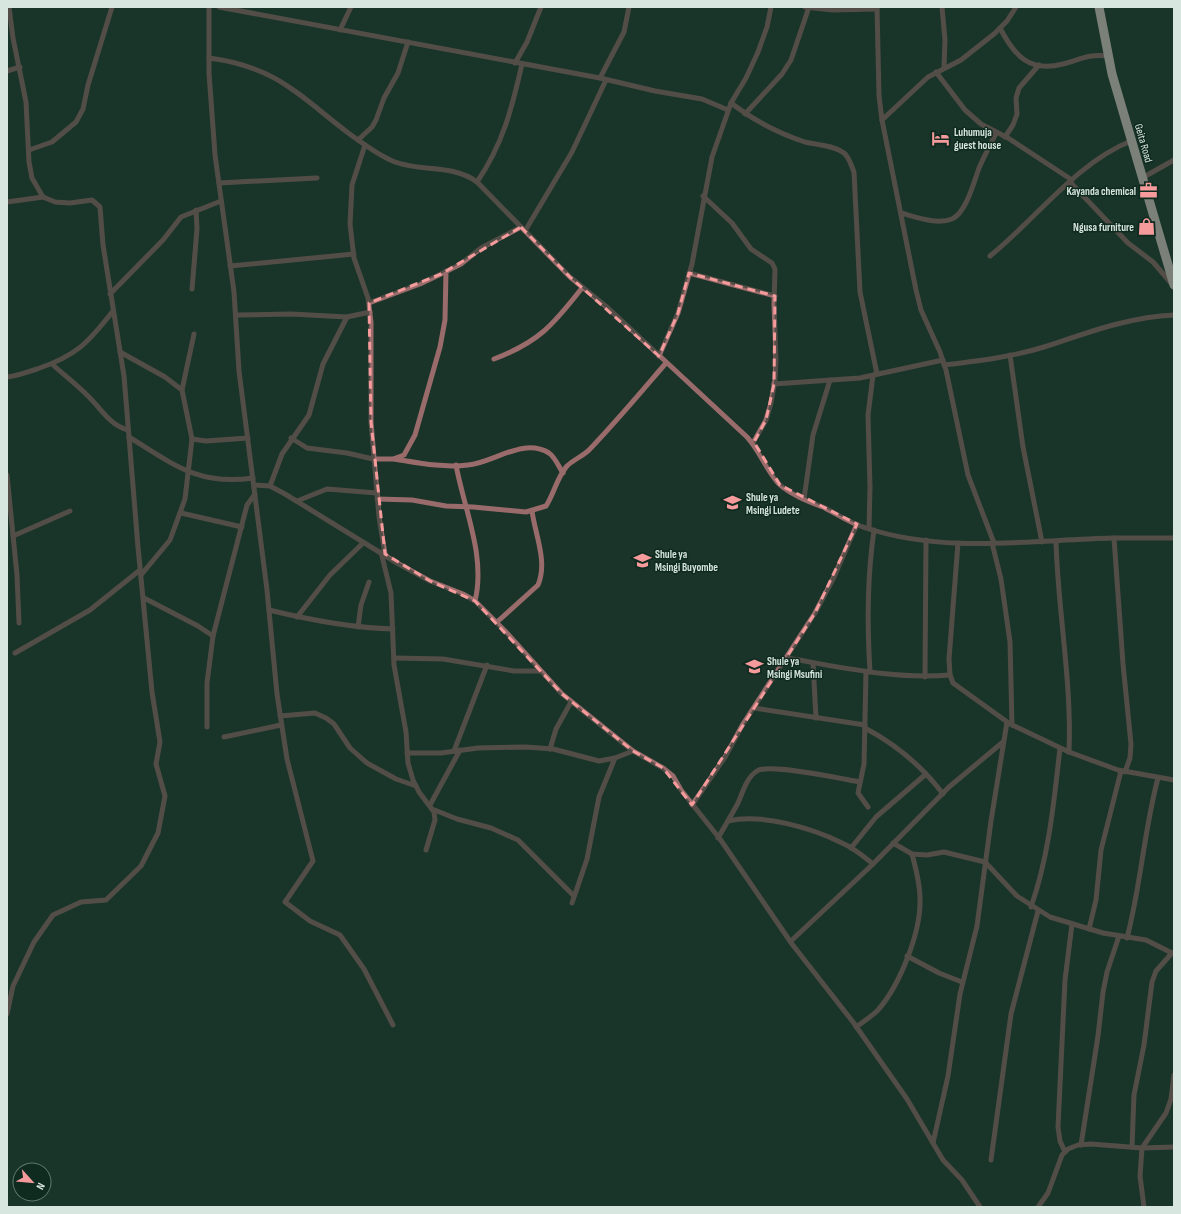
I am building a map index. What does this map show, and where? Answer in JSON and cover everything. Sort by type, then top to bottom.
[{"type":"highway","name":"Geita Road","points":[[1099,7],[1108,56],[1131,141],[1174,286]]},
{"type":"street","points":[[10,7],[13,38],[26,102],[32,178],[43,197]]},
{"type":"street","points":[[29,150],[52,142],[76,122],[83,109],[88,85],[112,7]]},
{"type":"street","points":[[208,7],[209,58],[219,183],[236,315],[239,371],[269,610],[281,725],[287,759],[313,861],[285,902],[310,921],[340,935],[364,969],[393,1025]]},
{"type":"street","points":[[219,7],[600,78],[655,91],[702,99],[728,110]]},
{"type":"street","points":[[340,30],[351,7]]},
{"type":"street","points":[[515,63],[527,42],[541,7]]},
{"type":"street","points":[[600,78],[624,32],[629,7]]},
{"type":"street","points":[[659,356],[678,313],[689,273],[703,196],[712,157],[731,103],[746,78],[758,52],[767,27],[771,7]]},
{"type":"street","points":[[805,7],[833,10],[877,8],[882,120],[921,310],[943,363],[968,475],[993,543],[1001,579],[1010,642],[1012,725]]},
{"type":"street","points":[[745,114],[782,74],[791,60],[809,7]]},
{"type":"street","points":[[942,7],[945,40],[944,67]]},
{"type":"street","points":[[882,120],[928,77],[944,67],[961,60],[1000,28],[1007,21],[1016,7]]},
{"type":"street","points":[[1000,28],[1014,52],[1021,58],[1039,65],[1047,66],[1063,64],[1092,55],[1108,56]]},
{"type":"street","points":[[358,140],[374,123],[384,98],[398,73],[408,42]]},
{"type":"street","points":[[209,58],[248,65],[274,76],[311,102],[365,145],[395,162],[437,170],[453,171],[477,182],[582,288],[608,308],[753,443],[768,470],[780,485],[804,499],[871,530],[894,536],[926,540],[958,543],[993,543],[1056,542],[1114,538],[1174,538]]},
{"type":"street","points":[[477,182],[494,154],[503,135],[513,104],[522,64]]},
{"type":"street","points":[[1005,137],[1013,125],[1017,114],[1016,98],[1019,88],[1039,65]]},
{"type":"street","points":[[7,71],[20,67]]},
{"type":"street","points":[[936,72],[965,110],[981,124],[1005,137],[1071,181],[1128,243],[1153,262],[1174,286]]},
{"type":"street","points":[[369,303],[420,284],[460,264],[481,248],[523,229],[572,152],[585,128],[606,80]]},
{"type":"street","points":[[731,103],[759,123],[805,142],[838,149],[845,153],[854,172],[860,292],[875,375],[868,414],[871,530],[869,563],[868,672],[864,764],[858,793],[868,807]]},
{"type":"street","points":[[901,213],[938,221],[952,219],[958,215],[964,207],[979,168],[996,132]]},
{"type":"street","points":[[990,256],[1071,181],[1112,149],[1131,141]]},
{"type":"street","points":[[365,145],[352,184],[350,224],[354,254],[369,303],[370,312],[370,422],[373,459],[383,553],[391,593],[394,658],[406,732],[408,762],[416,786],[431,807],[434,820],[426,850]]},
{"type":"street","points":[[1142,178],[1174,160]]},
{"type":"street","points":[[219,183],[317,178]]},
{"type":"street","points":[[703,196],[732,223],[751,249],[774,265],[776,274],[776,360],[774,384],[766,420],[753,443]]},
{"type":"street","points":[[7,202],[43,197],[55,202],[70,203],[88,199],[98,204],[110,294],[124,376],[152,692],[160,742],[156,764],[165,796],[158,833],[141,866],[106,900],[81,902],[53,915],[34,942],[13,986],[7,1014]]},
{"type":"street","points":[[110,294],[163,240],[181,217],[221,201]]},
{"type":"street","points":[[192,289],[197,229],[196,210]]},
{"type":"street","points":[[230,266],[354,254]]},
{"type":"street","points":[[393,459],[404,455],[415,435],[445,320],[446,271]]},
{"type":"street","points":[[689,273],[775,296]]},
{"type":"street","points":[[494,359],[519,350],[548,329],[582,288]]},
{"type":"street","points":[[7,377],[52,364],[68,357],[92,338],[113,312]]},
{"type":"street","points":[[236,315],[291,314],[347,317],[370,312]]},
{"type":"street","points":[[774,384],[860,378],[943,363],[1010,355],[1043,347],[1117,323],[1151,316],[1174,315]]},
{"type":"street","points":[[270,486],[282,454],[291,438],[309,415],[323,364],[347,317]]},
{"type":"street","points":[[15,654],[90,610],[141,572],[170,540],[185,499],[192,439],[182,390],[194,334]]},
{"type":"street","points":[[120,352],[165,377],[182,390]]},
{"type":"street","points":[[1010,355],[1021,440],[1042,542]]},
{"type":"street","points":[[377,500],[412,500],[446,506],[532,511],[546,506],[568,466],[587,452],[627,410],[666,363]]},
{"type":"street","points":[[52,364],[89,397],[111,421],[118,427],[128,430]]},
{"type":"street","points":[[804,499],[813,435],[830,380]]},
{"type":"street","points":[[129,437],[188,472],[200,477],[234,481],[253,478]]},
{"type":"street","points":[[192,439],[206,441],[248,438]]},
{"type":"street","points":[[291,438],[308,448],[347,453],[373,459],[393,459],[440,466],[469,465],[504,453],[532,448],[550,454],[563,473]]},
{"type":"street","points":[[456,465],[459,487],[466,506],[478,567],[479,584],[475,601]]},
{"type":"street","points":[[7,475],[19,597],[19,623]]},
{"type":"street","points":[[254,485],[270,486],[297,501],[363,543],[430,581],[463,594],[475,601],[497,622],[540,671],[571,702],[633,751],[664,768],[673,776],[692,805],[718,838],[791,942],[856,1027],[907,1099],[943,1160],[962,1180],[980,1207]]},
{"type":"street","points":[[297,501],[327,490],[377,493]]},
{"type":"street","points":[[207,727],[207,683],[213,636],[247,505],[254,494]]},
{"type":"street","points":[[13,536],[70,510]]},
{"type":"street","points":[[497,622],[538,585],[542,577],[542,566],[532,511]]},
{"type":"street","points":[[181,513],[242,527]]},
{"type":"street","points":[[692,805],[725,757],[754,708],[815,613],[834,577],[857,524]]},
{"type":"street","points":[[1089,929],[1096,900],[1101,850],[1123,771],[1130,758],[1131,744],[1123,664],[1114,538]]},
{"type":"street","points":[[925,677],[926,540]]},
{"type":"street","points":[[1056,542],[1057,577],[1070,715],[1069,752]]},
{"type":"street","points":[[297,617],[330,575],[363,543]]},
{"type":"street","points":[[958,543],[949,659],[950,675],[953,683],[1012,725],[1069,752],[1123,771],[1174,780]]},
{"type":"street","points":[[358,627],[361,605],[369,582]]},
{"type":"street","points":[[144,598],[198,626],[213,636]]},
{"type":"street","points":[[269,610],[297,617],[358,627],[393,629]]},
{"type":"street","points":[[394,658],[443,660],[487,665],[514,671],[540,671]]},
{"type":"street","points":[[786,658],[868,672],[925,677],[950,675]]},
{"type":"street","points":[[813,663],[816,718]]},
{"type":"street","points":[[454,751],[487,665]]},
{"type":"street","points":[[550,749],[556,729],[571,702]]},
{"type":"street","points":[[754,708],[865,727],[893,745],[908,757],[926,774],[943,794]]},
{"type":"street","points":[[280,716],[315,714],[326,718],[334,724],[350,748],[367,763],[396,779],[416,786]]},
{"type":"street","points":[[933,1143],[948,1076],[962,982],[976,933],[985,862],[1007,722]]},
{"type":"street","points":[[224,737],[281,725]]},
{"type":"street","points":[[791,942],[873,864],[943,794],[1003,742]]},
{"type":"street","points":[[407,753],[501,747],[550,749],[600,761],[615,758],[633,751]]},
{"type":"street","points":[[1032,907],[1040,881],[1046,851],[1060,748]]},
{"type":"street","points":[[431,807],[460,750]]},
{"type":"street","points":[[572,903],[587,859],[599,797],[615,758]]},
{"type":"street","points":[[718,838],[748,780],[757,771],[765,768],[780,769],[860,782]]},
{"type":"street","points":[[850,848],[876,817],[926,774]]},
{"type":"street","points":[[1127,938],[1132,919],[1149,810],[1158,778]]},
{"type":"street","points":[[431,807],[457,819],[491,828],[518,840],[574,896]]},
{"type":"street","points":[[728,821],[756,819],[821,834],[850,848],[873,864]]},
{"type":"street","points":[[893,843],[912,854],[927,855],[944,852],[985,862],[1017,896],[1038,911],[1050,917],[1089,929],[1127,938],[1146,940],[1173,953],[1156,971],[1152,982],[1144,1045],[1134,1095],[1132,1147]]},
{"type":"street","points":[[856,1027],[877,1011],[890,994],[907,956],[917,928],[920,900],[918,879],[912,854]]},
{"type":"street","points":[[991,1160],[1011,1014],[1038,911]]},
{"type":"street","points":[[1065,1152],[1060,1141],[1058,1127],[1065,980],[1072,924]]},
{"type":"street","points":[[1081,1145],[1103,992],[1107,972],[1119,936]]},
{"type":"street","points":[[907,956],[939,973],[962,982]]},
{"type":"street","points":[[1144,1207],[1140,1176],[1142,1148],[1166,1113],[1171,1099],[1174,1075]]},
{"type":"street","points":[[1038,1207],[1048,1192],[1062,1155],[1065,1152],[1081,1145],[1142,1148],[1174,1147]]},
{"type":"highlighted area","points":[[521,227],[570,277],[659,356],[678,313],[689,273],[775,296],[774,384],[766,420],[754,442],[780,485],[857,524],[815,613],[692,805],[663,768],[633,751],[562,694],[475,601],[430,581],[385,554],[371,422],[369,303],[441,274]]},
{"type":"place","name":"Luhumuja guest house","points":[[941,138]]},
{"type":"place","name":"Kayanda chemical","points":[[1149,191]]},
{"type":"place","name":"Ngusa furniture","points":[[1147,227]]},
{"type":"place","name":"Shule ya Msingi Ludete","points":[[733,503]]},
{"type":"place","name":"Shule ya Msingi Buyombe","points":[[642,560]]},
{"type":"place","name":"Shule ya Msingi Msufini","points":[[754,667]]}]
